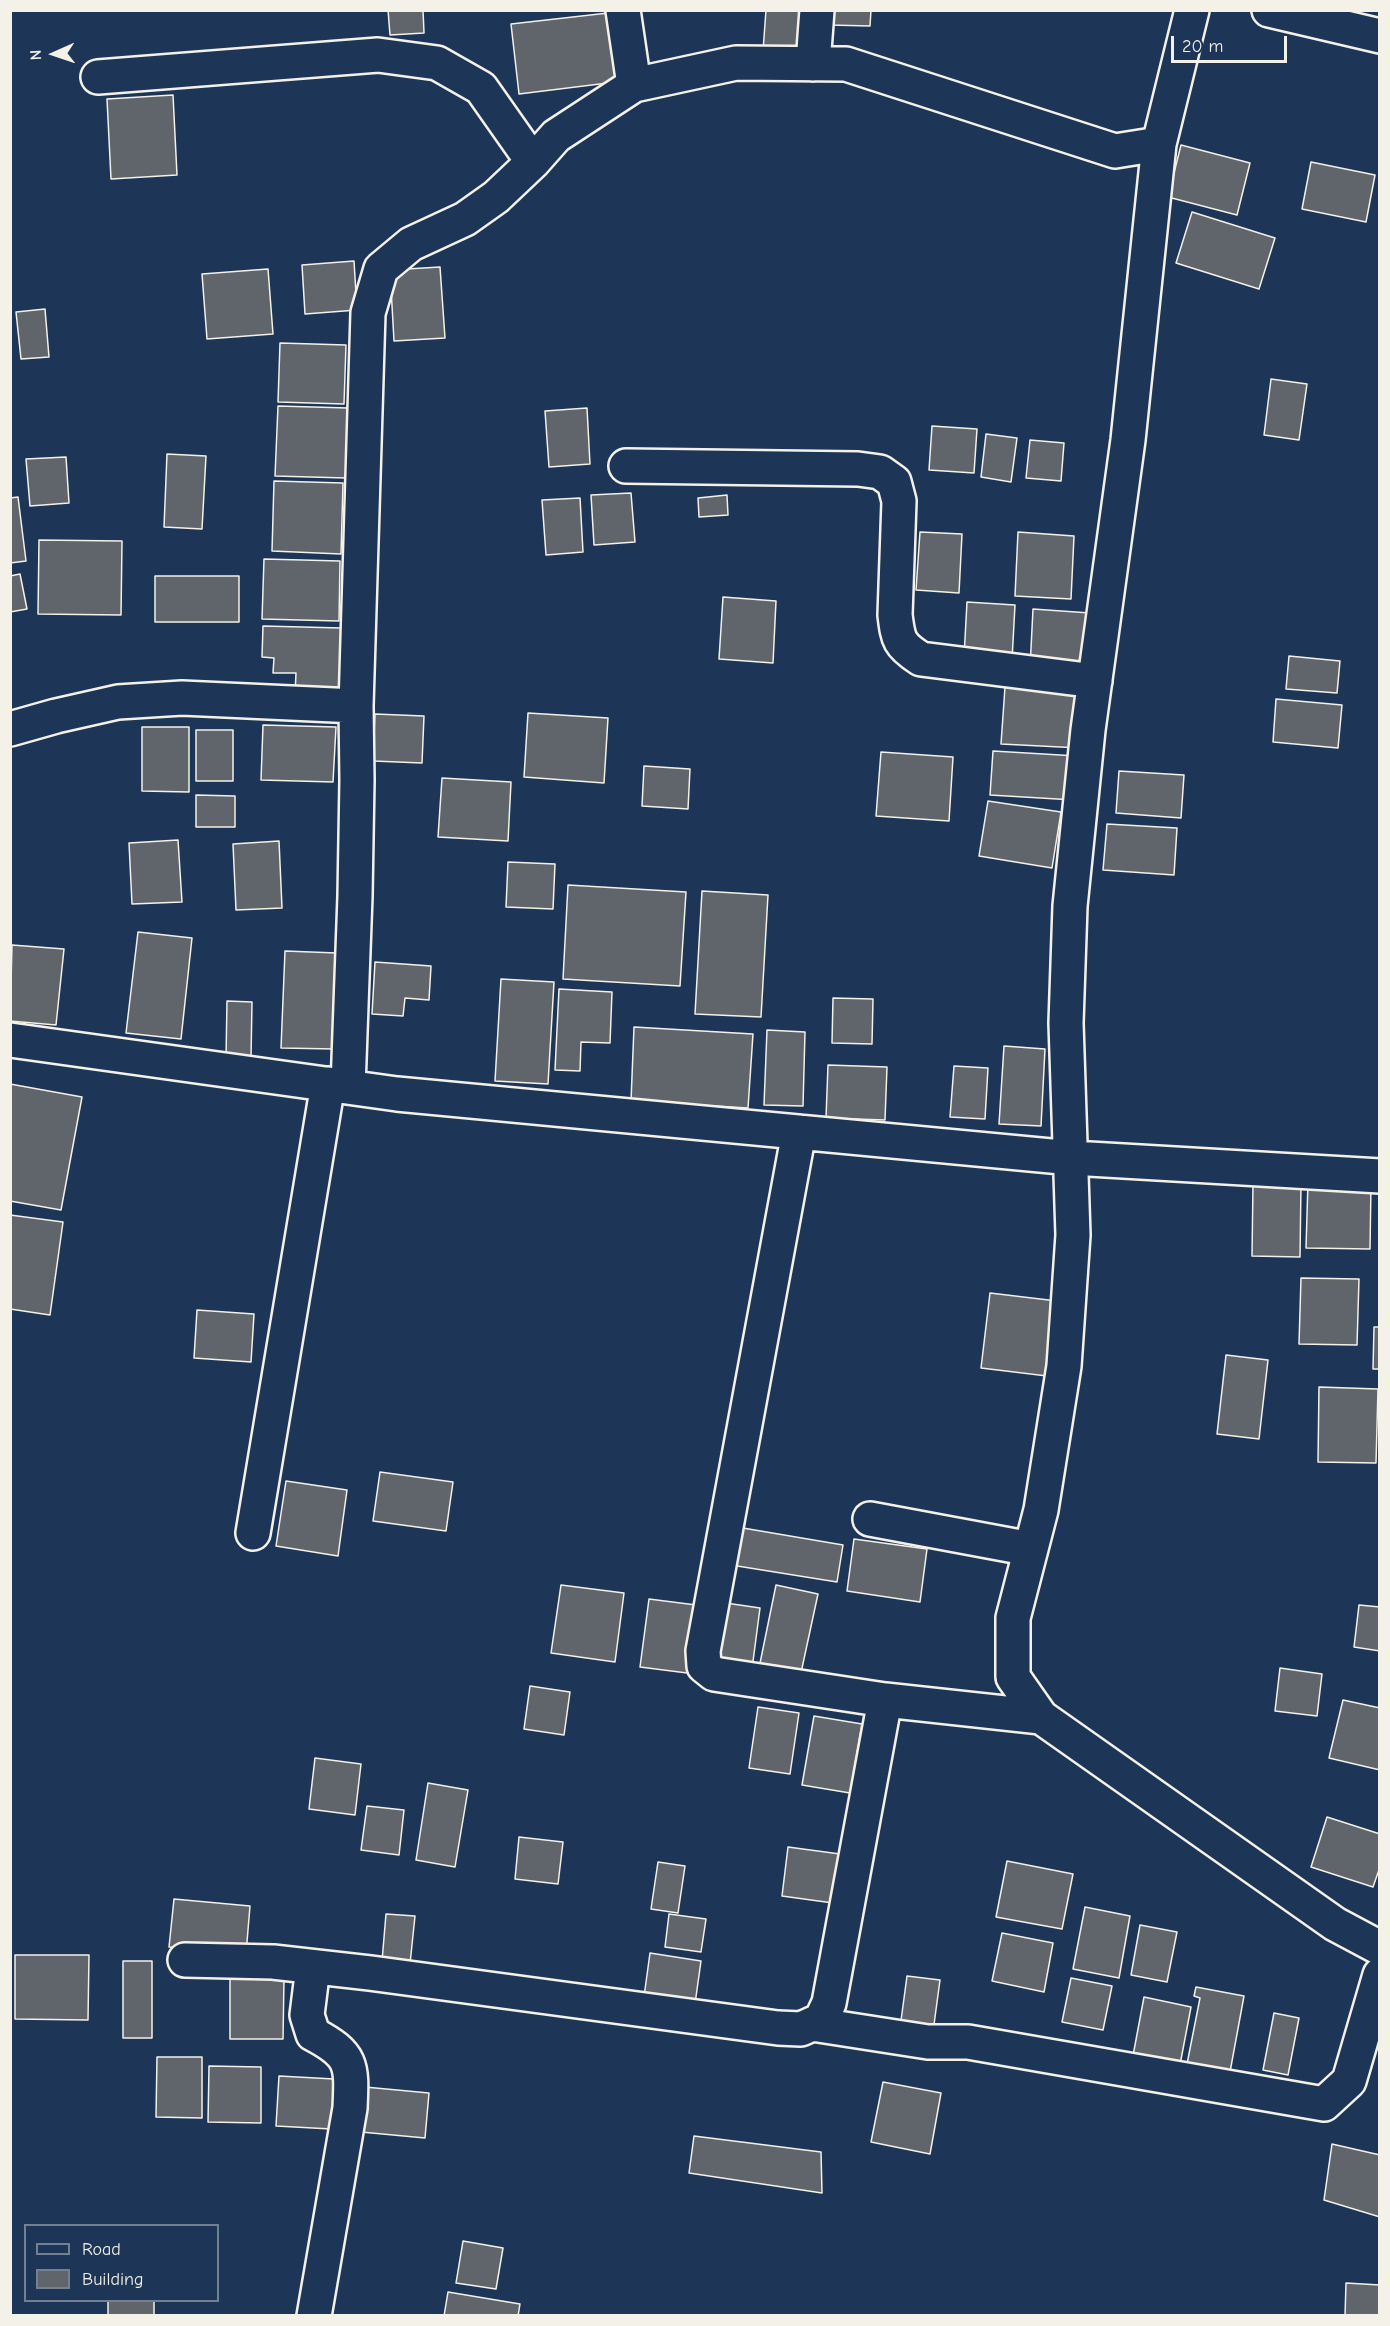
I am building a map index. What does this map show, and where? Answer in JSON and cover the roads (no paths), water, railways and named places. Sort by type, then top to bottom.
[{"type":"street","points":[[623,10],[634,85]]},
{"type":"street","points":[[813,64],[817,10]]},
{"type":"street","points":[[1192,10],[1159,144],[1129,429],[1095,681],[1070,906],[1066,1023],[1072,1158],[1072,1235],[1064,1366],[1041,1510],[1012,1618],[1013,1677],[1041,1717],[1335,1924],[1380,1948]]},
{"type":"street","points":[[1269,10],[1380,36]]},
{"type":"street","points":[[98,77],[378,55],[437,63],[481,88],[533,162]]},
{"type":"street","points":[[253,1533],[338,1086],[355,896],[356,706],[368,313],[381,269],[411,244],[465,219],[533,162],[556,136],[634,85],[736,63],[846,64],[1115,151],[1159,144]]},
{"type":"street","points":[[626,466],[880,472],[894,482],[899,501],[895,615],[897,632],[904,649],[921,659],[1095,681]]},
{"type":"street","points":[[10,729],[118,702],[182,698],[356,706]]},
{"type":"street","points":[[10,1040],[338,1086],[799,1132],[1072,1158],[1380,1176]]},
{"type":"street","points":[[799,1132],[703,1651],[704,1666],[714,1674],[885,1700],[1041,1717]]},
{"type":"street","points":[[870,1519],[1031,1549]]},
{"type":"street","points":[[184,1960],[273,1962],[778,2028],[801,2029],[821,2020],[829,2003],[885,1700]]},
{"type":"street","points":[[313,1967],[307,2015],[313,2034],[332,2044],[346,2057],[351,2076],[350,2108],[314,2316]]},
{"type":"street","points":[[812,2024],[928,2042],[968,2042],[1324,2104],[1349,2081],[1380,1975]]}]
